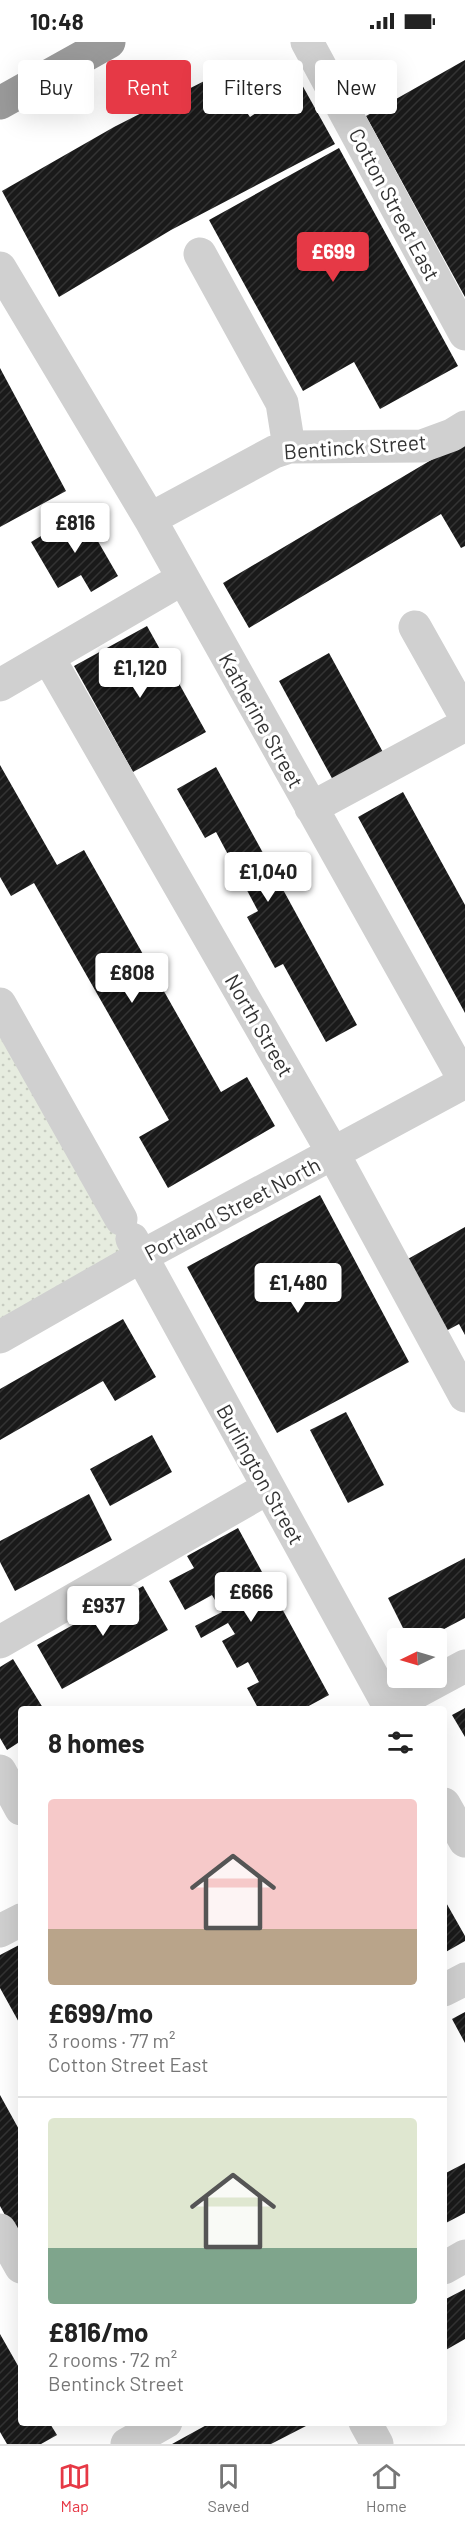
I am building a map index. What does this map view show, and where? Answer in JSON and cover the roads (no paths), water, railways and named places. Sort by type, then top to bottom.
[{"type":"highway","points":[[0,103],[95,45]]},
{"type":"street","name":"Cotton Street East","points":[[307,42],[465,334]]},
{"type":"street","points":[[200,254],[282,403],[289,447]]},
{"type":"street","name":"Katherine Street","points":[[0,268],[150,519],[465,1082]]},
{"type":"street","name":"Bentinck Street","points":[[150,519],[274,452],[289,447],[422,446],[452,435],[465,427]]},
{"type":"street","points":[[0,685],[182,579]]},
{"type":"street","points":[[416,627],[465,716]]},
{"type":"street","name":"North Street","points":[[48,657],[333,1153],[465,1396]]},
{"type":"street","points":[[311,808],[465,725]]},
{"type":"street","name":"Burlington Street","points":[[0,1004],[132,1238],[389,1706]]},
{"type":"street","name":"Portland Street North","points":[[0,1337],[132,1238],[333,1153],[465,1082]]},
{"type":"street","points":[[0,1641],[268,1488]]},
{"type":"street","points":[[394,1706],[465,1666]]},
{"type":"street","points":[[0,1771],[18,1804]]},
{"type":"street","points":[[447,1808],[465,1840]]},
{"type":"street","points":[[0,1931],[18,1922]]},
{"type":"street","points":[[447,1988],[465,1979]]},
{"type":"street","points":[[0,2230],[18,2262]]},
{"type":"street","points":[[447,2266],[465,2256]]},
{"type":"street","points":[[112,2426],[122,2444]]},
{"type":"street","points":[[127,2444],[159,2426]]},
{"type":"street","points":[[367,2426],[377,2444]]}]
